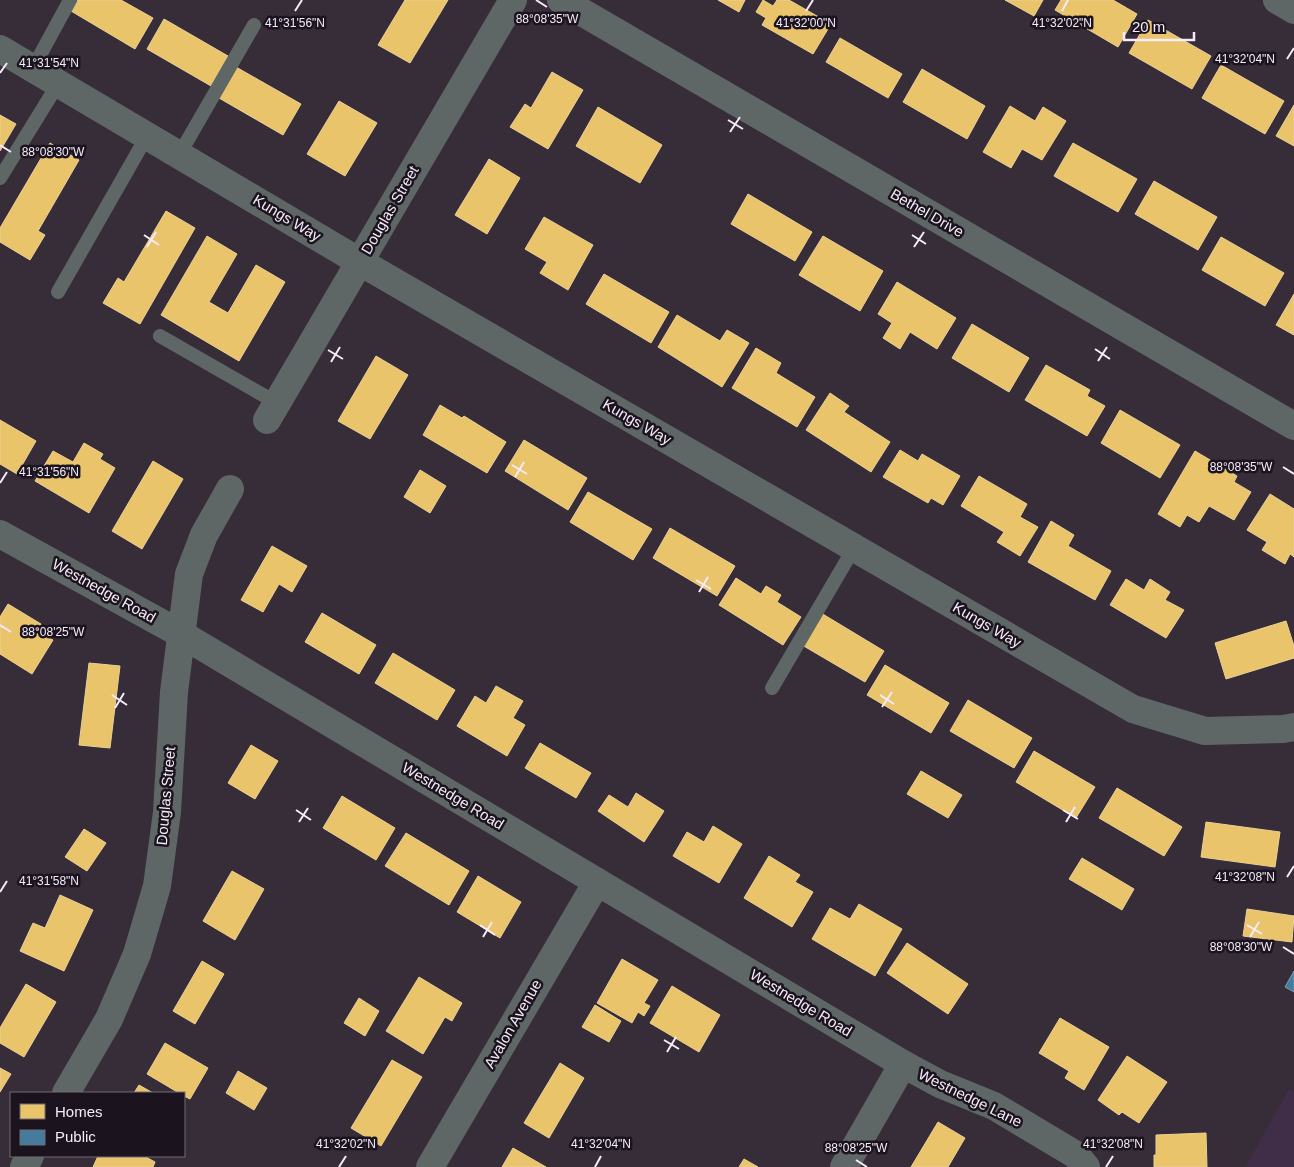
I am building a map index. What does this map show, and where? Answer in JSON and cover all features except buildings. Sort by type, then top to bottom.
[{"type":"street","name":"Douglas Street","points":[[272,412],[513,0]]},
{"type":"street","name":"Bethel Drive","points":[[560,0],[1294,426]]},
{"type":"street","points":[[1277,0],[1294,10]]},
{"type":"street","name":"Kungs Way","points":[[0,49],[360,262],[1133,709],[1205,731],[1283,729],[1294,727]]},
{"type":"street","name":"Douglas Street","points":[[67,1092],[109,1019],[134,962],[157,886],[167,812],[174,692],[189,574],[204,535],[230,489]]},
{"type":"street","name":"Westnedge Road","points":[[0,534],[181,634],[902,1064]]},
{"type":"street","name":"Avalon Avenue","points":[[430,1167],[597,882]]},
{"type":"street","points":[[844,1167],[902,1064]]},
{"type":"street","name":"Westnedge Lane","points":[[902,1064],[940,1084],[994,1106],[1076,1155],[1086,1167]]},
{"type":"lane","points":[[33,68],[70,0]]},
{"type":"lane","points":[[179,155],[254,25]]},
{"type":"lane","points":[[0,178],[58,84]]},
{"type":"lane","points":[[58,292],[147,136]]},
{"type":"lane","points":[[160,336],[272,412]]},
{"type":"lane","points":[[772,688],[854,548]]},
{"type":"shaded area","points":[[1289,1089],[1294,1092],[1294,1167],[1245,1167]]}]
